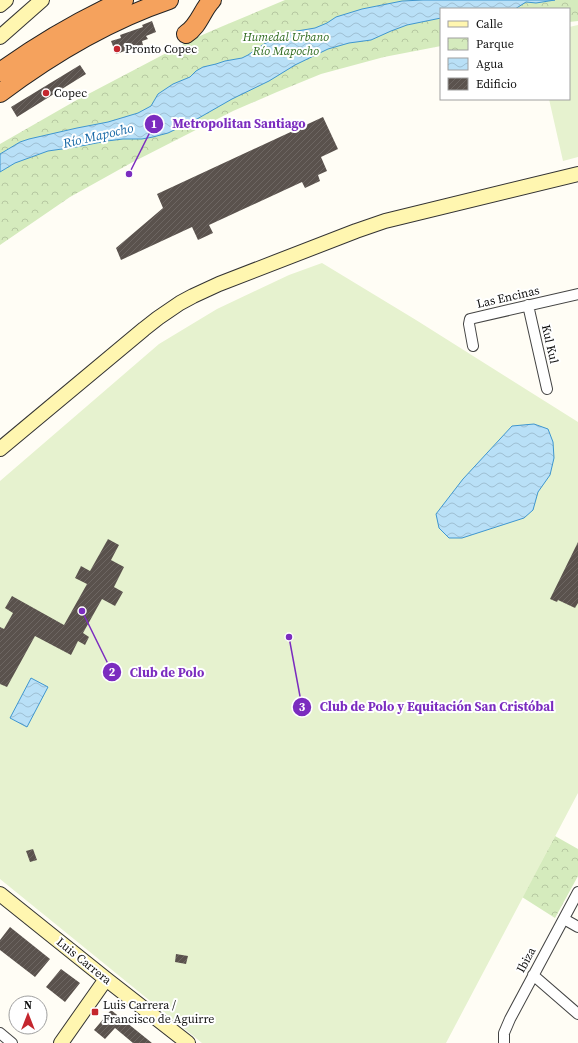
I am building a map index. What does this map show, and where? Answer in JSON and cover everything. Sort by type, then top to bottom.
[{"type":"highway","points":[[0,72],[66,29],[124,0]]},
{"type":"highway","points":[[0,93],[74,43],[133,14],[169,0]]},
{"type":"highway","points":[[186,34],[194,27],[212,0]]},
{"type":"main road","points":[[2,30],[42,0]]},
{"type":"main road","points":[[0,449],[158,318],[180,303],[206,289],[356,231],[385,222],[578,174]]},
{"type":"main road","name":"Luis Carrera","points":[[0,894],[188,1043]]},
{"type":"main road","points":[[60,1043],[106,979]]},
{"type":"street","name":"Las Encinas","points":[[473,346],[469,324],[470,319],[578,294]]},
{"type":"street","name":"Kul Kul","points":[[528,305],[547,389]]},
{"type":"street","name":"Ibiza","points":[[504,1043],[504,1033],[510,1019],[578,892]]},
{"type":"street","points":[[564,919],[578,926]]},
{"type":"street","points":[[533,975],[578,1014]]},
{"type":"street","points":[[0,1033],[12,1043]]},
{"type":"green space","name":"Humedal Urbano Río Mapocho","points":[[285,0],[578,0],[578,21],[570,22],[570,8],[440,8],[440,46],[384,57],[321,74],[233,111],[131,163],[70,197],[0,245],[0,144],[75,101],[193,39]]},
{"type":"green space","points":[[578,25],[578,157],[563,161],[549,100],[570,100],[570,27]]},
{"type":"green space","points":[[322,263],[578,422],[578,793],[446,1043],[202,1043],[0,879],[0,481],[159,344],[217,309],[289,275]]},
{"type":"green space","points":[[555,836],[578,849],[578,876],[555,918],[522,897]]},
{"type":"water","name":"Río Mapocho","points":[[555,0],[536,3],[526,2],[517,8],[440,8],[440,18],[407,25],[371,40],[349,43],[328,49],[168,133],[142,139],[107,141],[48,151],[15,163],[0,172],[0,154],[20,142],[108,122],[138,113],[151,106],[158,94],[173,84],[190,77],[203,67],[242,58],[264,44],[283,35],[315,28],[336,17],[362,9],[402,1]]},
{"type":"water","points":[[534,424],[548,429],[553,442],[554,458],[550,475],[538,492],[533,510],[524,518],[462,538],[449,538],[439,528],[436,514],[463,479],[512,426]]},
{"type":"water","points":[[31,678],[48,687],[27,727],[10,718]]},
{"type":"building","points":[[152,21],[156,32],[146,36],[148,39],[142,41],[143,45],[116,54],[111,41],[121,38],[120,35],[143,27],[142,25]]},
{"type":"building","points":[[80,65],[86,74],[17,117],[11,107]]},
{"type":"building","points":[[323,117],[338,149],[321,157],[327,171],[318,175],[320,181],[305,188],[302,182],[209,225],[213,233],[198,240],[192,227],[121,260],[116,248],[163,208],[157,194]]},
{"type":"building","points":[[108,539],[119,545],[111,560],[124,567],[114,587],[123,592],[115,606],[102,599],[83,633],[89,637],[85,645],[78,641],[71,655],[35,636],[7,687],[0,684],[0,627],[4,629],[13,613],[5,608],[12,596],[64,625],[87,584],[75,578],[81,566],[90,571]]},
{"type":"building","points":[[578,542],[578,603],[575,608],[558,600],[557,602],[550,599]]},
{"type":"building","points":[[33,849],[37,860],[30,862],[26,851]]},
{"type":"building","points":[[10,927],[50,959],[35,977],[0,950],[0,940]]},
{"type":"building","points":[[176,954],[188,956],[186,964],[175,962]]},
{"type":"building","points":[[61,969],[80,983],[65,1002],[46,987]]},
{"type":"building","points":[[111,1010],[152,1043],[133,1043],[115,1028],[105,1039],[94,1030]]},
{"type":"place","name":"Pronto Copec","points":[[117,49]]},
{"type":"place","name":"Copec","points":[[46,93]]},
{"type":"place","name":"Metropolitan Santiago","points":[[129,174]]},
{"type":"place","name":"Club de Polo","points":[[82,611]]},
{"type":"place","name":"Club de Polo y Equitación San Cristóbal","points":[[289,637]]},
{"type":"place","name":"Luis Carrera / Francisco de Aguirre","points":[[95,1012]]}]
